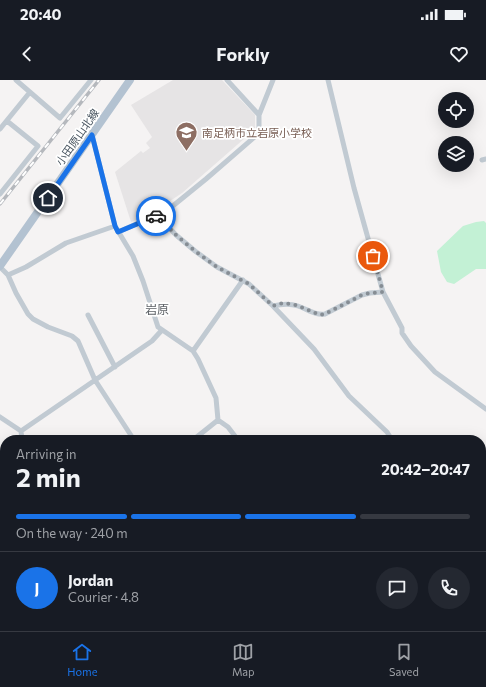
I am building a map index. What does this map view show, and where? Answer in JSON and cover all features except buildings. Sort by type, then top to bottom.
[{"type":"main road","name":"小田原山北線","points":[[0,266],[130,80]]},
{"type":"street","points":[[16,80],[60,118],[91,80]]},
{"type":"street","points":[[227,80],[259,115]]},
{"type":"street","points":[[118,232],[157,215],[174,205],[258,134],[259,115],[273,80]]},
{"type":"street","points":[[328,80],[354,188],[383,292],[402,328],[402,333],[411,346],[435,372],[486,409]]},
{"type":"street","points":[[0,129],[30,92]]},
{"type":"street","points":[[0,194],[38,146],[7,121]]},
{"type":"street","points":[[92,135],[115,226],[132,256],[143,281],[158,327],[193,351],[216,398],[218,420],[228,427],[234,435]]},
{"type":"street","points":[[157,215],[176,235],[195,251],[217,267],[249,284],[273,306],[314,349],[349,396],[389,435]]},
{"type":"street","points":[[8,275],[26,267],[66,243],[115,226]]},
{"type":"street","points":[[0,266],[8,275],[28,314],[48,327],[72,336],[78,341],[95,380],[131,435]]},
{"type":"street","points":[[193,351],[243,280]]},
{"type":"street","points":[[273,306],[283,303],[296,305],[320,315],[325,314],[362,295],[383,292]]},
{"type":"street","points":[[88,315],[115,367]]},
{"type":"street","points":[[21,431],[152,341],[162,330]]},
{"type":"street","points":[[0,417],[21,431],[21,435]]},
{"type":"street","points":[[199,435],[218,420]]},
{"type":"shaded area","name":"南足柄市立岩原小学校","points":[[173,80],[222,80],[255,115],[255,129],[182,193],[149,215],[131,222],[115,172],[141,151],[143,153],[150,148],[146,143],[152,137],[131,105]]},
{"type":"green space","points":[[484,221],[486,223],[486,269],[476,269],[454,284],[447,282],[441,272],[437,251],[463,226]]},
{"type":"railway","points":[[0,204],[99,80]]},
{"type":"way so far","points":[[156,216],[157,215],[176,235],[195,251],[217,267],[249,284],[273,306],[283,303],[296,305],[320,315],[325,314],[362,295],[383,292],[373,256]]},
{"type":"place","name":"南足柄市立岩原小学校","points":[[187,152]]},
{"type":"district","name":"岩原","points":[[157,309]]},
{"type":"route","points":[[48,198],[92,135],[115,226],[118,232],[156,216]]}]
